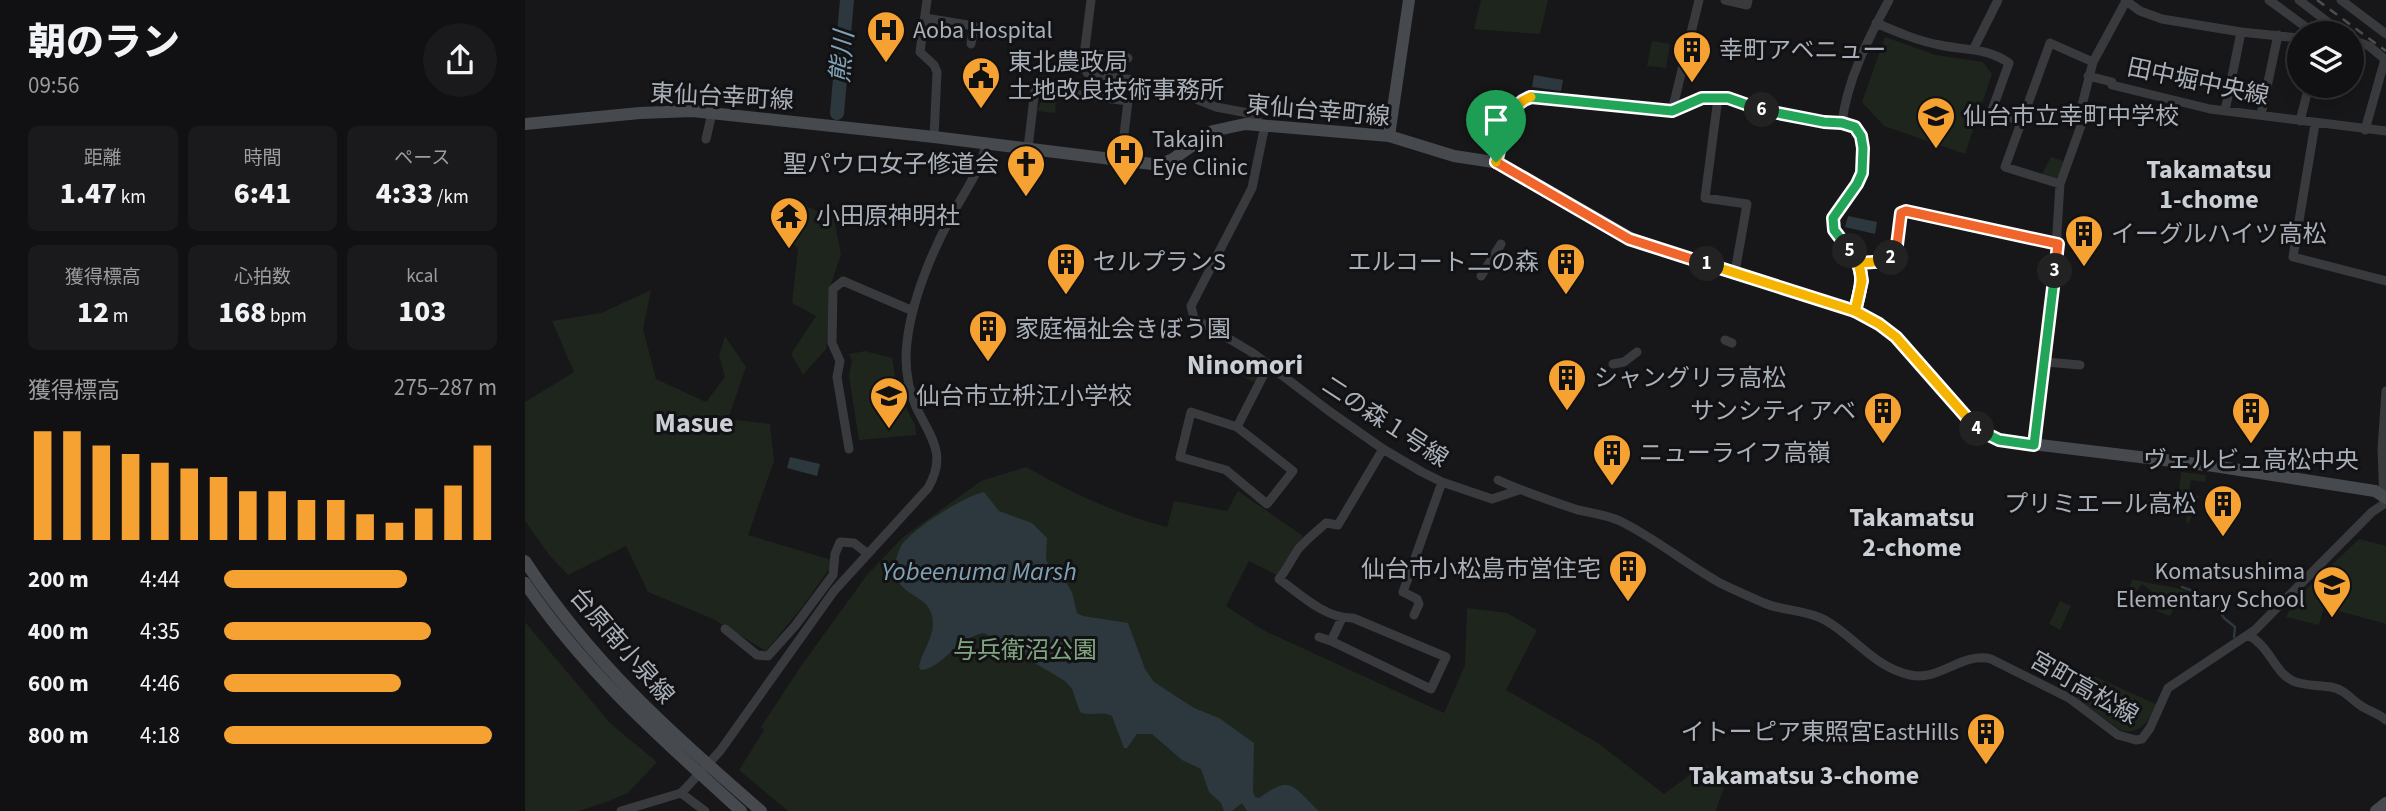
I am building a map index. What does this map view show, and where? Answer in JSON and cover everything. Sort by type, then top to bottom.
[{"type":"street","points":[[927,0],[921,52],[937,72],[934,137]]},
{"type":"street","points":[[1091,0],[1084,68],[1090,75],[1159,84],[1216,107],[1248,113],[1263,125]]},
{"type":"street","points":[[1389,136],[1409,0]]},
{"type":"street","points":[[1672,111],[1699,0]]},
{"type":"street","points":[[1725,0],[1747,5],[1748,0]]},
{"type":"street","points":[[1842,123],[1847,93],[1889,0]]},
{"type":"street","points":[[1973,50],[1998,0]]},
{"type":"street","points":[[2125,0],[2140,11],[2162,19],[2241,32],[2287,36]]},
{"type":"street","name":"田中堀中央線","points":[[2125,0],[2088,76],[2112,82],[2112,85],[2225,111],[2386,131]]},
{"type":"street","points":[[2269,0],[2298,21]]},
{"type":"street","points":[[2299,0],[2326,21]]},
{"type":"street","points":[[2341,0],[2386,34]]},
{"type":"street","points":[[925,18],[974,26],[971,44]]},
{"type":"street","points":[[1877,23],[1913,38],[1993,52],[2009,63],[1991,113],[2022,121]]},
{"type":"street","points":[[2225,111],[2241,32]]},
{"type":"street","points":[[2261,115],[2279,35]]},
{"type":"street","points":[[2060,184],[2005,167],[2050,43],[2093,62]]},
{"type":"street","points":[[2364,44],[2385,59],[2365,130]]},
{"type":"street","points":[[1085,53],[1128,58]]},
{"type":"street","points":[[2034,445],[2058,244],[2060,184],[2082,124],[2082,105],[2088,76]]},
{"type":"street","points":[[1028,148],[1035,89],[1128,101],[1121,160]]},
{"type":"street","points":[[1496,162],[1509,117],[1515,106],[1531,97],[1672,111],[1702,98],[1718,98],[1738,100],[1765,111],[1855,127],[1861,136],[1863,148],[1862,173],[1857,184],[1837,209],[1832,223],[1834,230],[1859,263],[1862,281],[1855,311]]},
{"type":"street","points":[[1718,98],[1705,198],[1747,204],[1735,272]]},
{"type":"street","points":[[2300,121],[2306,98]]},
{"type":"street","name":"東仙台幸町線","points":[[525,124],[640,113],[712,113],[1163,163],[1213,131],[1229,126],[1263,125],[1389,136],[1454,156],[1496,162],[1629,239],[1855,311],[1896,337],[1973,426],[1985,435],[2034,445],[2262,473],[2375,491],[2385,498]]},
{"type":"street","points":[[706,139],[712,113]]},
{"type":"street","points":[[2315,124],[2293,257],[2386,281]]},
{"type":"street","name":"二の森１号線","points":[[1263,125],[1252,188],[1191,306],[1194,318],[1269,364],[1285,379],[1383,449],[1442,482],[1492,499],[1519,490]]},
{"type":"street","points":[[621,811],[681,793],[720,751],[834,591],[927,488],[936,470],[938,456],[935,441],[916,407],[908,384],[908,330],[942,234],[982,161],[986,143]]},
{"type":"street","points":[[1859,263],[1888,261],[1896,253],[1901,213],[1906,211],[2058,244]]},
{"type":"street","points":[[1481,276],[1501,244]]},
{"type":"street","points":[[849,449],[837,377],[840,361],[832,343],[833,289],[843,281],[913,311]]},
{"type":"street","points":[[1613,364],[1624,362],[1637,352]]},
{"type":"street","points":[[2046,362],[2080,365]]},
{"type":"street","points":[[1237,427],[1269,364]]},
{"type":"street","points":[[2385,498],[2382,449],[2386,391]]},
{"type":"street","points":[[1191,412],[1237,427],[1293,471],[1267,505],[1226,470],[1179,457],[1191,412]]},
{"type":"street","points":[[1319,638],[1331,641],[1435,691],[1446,657],[1353,618],[1342,618],[1307,600],[1279,579],[1298,549],[1313,534],[1326,523],[1338,525],[1383,449]]},
{"type":"street","points":[[1498,480],[1519,490]]},
{"type":"street","points":[[1414,615],[1419,604],[1417,599],[1403,592],[1442,482]]},
{"type":"street","name":"宮町高松線","points":[[1519,490],[1618,520],[1721,583],[1769,605],[1824,620],[1873,659],[1892,669],[1924,676],[1983,656],[2069,698],[2118,735],[2136,740],[2144,738],[2168,688],[2248,635],[2270,616],[2371,512],[2384,503],[2385,498]]},
{"type":"street","points":[[725,629],[757,655],[768,656],[795,626],[833,575],[835,554],[840,542],[854,543],[867,554]]},
{"type":"street","name":"台原南小泉線","points":[[525,561],[578,634],[690,757]]},
{"type":"street","points":[[525,583],[548,618],[588,666],[716,780],[761,811]]},
{"type":"street","points":[[1331,641],[1342,618]]},
{"type":"street","points":[[2248,635],[2261,644],[2282,674],[2294,682],[2341,690],[2352,696],[2361,706],[2376,711],[2386,720]]},
{"type":"street","points":[[716,780],[741,811]]},
{"type":"street","points":[[681,793],[705,811]]},
{"type":"street","points":[[2376,811],[2386,803]]},
{"type":"green space","points":[[1481,0],[1548,0],[1540,34],[1474,29]]},
{"type":"green space","points":[[1885,37],[1936,55],[1983,62],[1992,74],[1965,154],[1884,126],[1862,102]]},
{"type":"green space","points":[[1652,41],[1670,44],[1666,68],[1647,66]]},
{"type":"green space","points":[[1042,99],[1056,101],[1055,113],[1037,111]]},
{"type":"green space","points":[[2051,157],[2063,161],[2056,179],[2042,174]]},
{"type":"green space","points":[[804,205],[834,219],[841,254],[830,287],[830,325],[826,349],[803,375],[791,354],[816,316],[792,303],[798,249],[776,224],[782,212]]},
{"type":"green space","points":[[651,290],[643,329],[656,379],[706,402],[725,377],[719,355],[725,336],[746,367],[728,419],[770,424],[774,461],[748,535],[835,561],[766,651],[713,619],[648,592],[626,546],[568,575],[550,556],[525,521],[525,402],[574,372],[552,321],[601,313]]},
{"type":"green space","points":[[865,351],[892,358],[898,392],[915,425],[916,435],[859,440],[849,376],[852,361],[849,354]]},
{"type":"green space","points":[[1248,355],[1264,368],[1254,382],[1239,375]]},
{"type":"green space","name":"与兵衛沼公園","points":[[1026,467],[1095,502],[1167,527],[1174,501],[1227,511],[1238,491],[1303,536],[1277,575],[1249,561],[1226,606],[1263,630],[1444,713],[1465,665],[1467,608],[1507,613],[1537,630],[1506,690],[1598,743],[1664,794],[1705,764],[1724,787],[1716,811],[788,811],[739,770],[764,730],[761,727],[801,666],[867,575],[903,537],[981,481]]},
{"type":"green space","points":[[2181,472],[2206,475],[2205,482],[2191,480],[2189,493],[2179,491]]},
{"type":"green space","points":[[2169,491],[2199,496],[2189,524],[2186,521],[2188,506],[2168,503]]},
{"type":"green space","points":[[2359,539],[2386,546],[2386,624],[2324,607],[2319,625],[2286,617],[2294,601]]},
{"type":"green space","points":[[2133,579],[2189,592],[2183,604],[2178,602],[2170,616],[2146,607],[2152,592],[2142,584],[2131,598],[2125,596]]},
{"type":"green space","points":[[2060,601],[2071,606],[2060,630],[2049,624]]},
{"type":"green space","points":[[525,622],[610,723],[657,762],[628,793],[579,811],[525,811]]},
{"type":"green space","points":[[2089,674],[2156,704],[2144,725],[2135,730],[2122,731],[2076,699]]},
{"type":"water","points":[[1534,75],[1563,80],[1561,91],[1532,87]]},
{"type":"water","points":[[1848,216],[1877,222],[1875,234],[1845,227]]},
{"type":"water","points":[[790,457],[820,464],[817,476],[787,468]]},
{"type":"water","name":"Yobeenuma Marsh","points":[[984,492],[999,511],[1032,523],[1047,538],[1046,560],[1051,568],[1062,576],[1072,592],[1077,613],[1128,623],[1145,669],[1154,682],[1194,708],[1219,718],[1254,743],[1255,797],[1259,798],[1279,786],[1291,786],[1319,811],[1247,811],[1242,803],[1232,811],[1224,811],[1221,803],[1209,792],[1201,769],[1182,760],[1152,734],[1137,734],[1127,748],[1124,748],[1112,716],[1080,712],[1072,689],[1065,681],[984,633],[966,640],[936,664],[921,670],[920,662],[932,630],[932,614],[928,606],[902,586],[893,567],[901,546],[916,531],[952,506]]},
{"type":"waterway","name":"熊川","points":[[837,113],[847,0]]},
{"type":"waterway","points":[[2182,587],[2211,598],[2224,618],[2235,627],[2234,637]]},
{"type":"railway","points":[[2317,0],[2386,51]]},
{"type":"place","name":"Aoba Hospital","points":[[886,64]]},
{"type":"place","name":"幸町アベニュー","points":[[1692,84]]},
{"type":"place","name":"東北農政局 土地改良技術事務所","points":[[981,110]]},
{"type":"place","name":"仙台市立幸町中学校","points":[[1936,150]]},
{"type":"place","name":"Takajin Eye Clinic","points":[[1125,187]]},
{"type":"place","name":"聖パウロ女子修道会","points":[[1026,198]]},
{"type":"place","name":"小田原神明社","points":[[789,250]]},
{"type":"place","name":"イーグルハイツ高松","points":[[2084,268]]},
{"type":"place","name":"セルプランS","points":[[1066,296]]},
{"type":"place","name":"エルコート二の森","points":[[1566,296]]},
{"type":"place","name":"家庭福祉会きぼう園","points":[[988,363]]},
{"type":"place","name":"シャングリラ高松","points":[[1567,412]]},
{"type":"place","name":"仙台市立枡江小学校","points":[[889,430]]},
{"type":"place","name":"サンシティアベ","points":[[1883,445]]},
{"type":"place","name":"ヴェルビュ高松中央","points":[[2251,445]]},
{"type":"place","name":"ニューライフ高嶺","points":[[1612,487]]},
{"type":"place","name":"プリミエール高松","points":[[2223,538]]},
{"type":"place","name":"仙台市小松島市営住宅","points":[[1628,603]]},
{"type":"place","name":"Komatsushima Elementary School","points":[[2332,619]]},
{"type":"place","name":"イトーピア東照宮EastHills","points":[[1986,766]]},
{"type":"district","name":"Takamatsu 1-chome","points":[[2209,184]]},
{"type":"district","name":"Ninomori","points":[[1245,365]]},
{"type":"district","name":"Masue","points":[[694,423]]},
{"type":"district","name":"Takamatsu 2-chome","points":[[1912,532]]},
{"type":"district","name":"Takamatsu 3-chome","points":[[1804,775]]},
{"type":"route","points":[[1496,162],[1509,117],[1515,106],[1531,97],[1672,111],[1702,98],[1728,98],[1765,111],[1855,127],[1861,136],[1863,148],[1862,173],[1857,184],[1837,209],[1832,223],[1834,230],[1859,263],[1862,281],[1855,311],[1896,337],[1973,426],[1985,435],[2034,445],[2058,244],[1906,211],[1901,213],[1896,253],[1888,261],[1859,263],[1862,281],[1855,311],[1641,244],[1496,162]]}]
